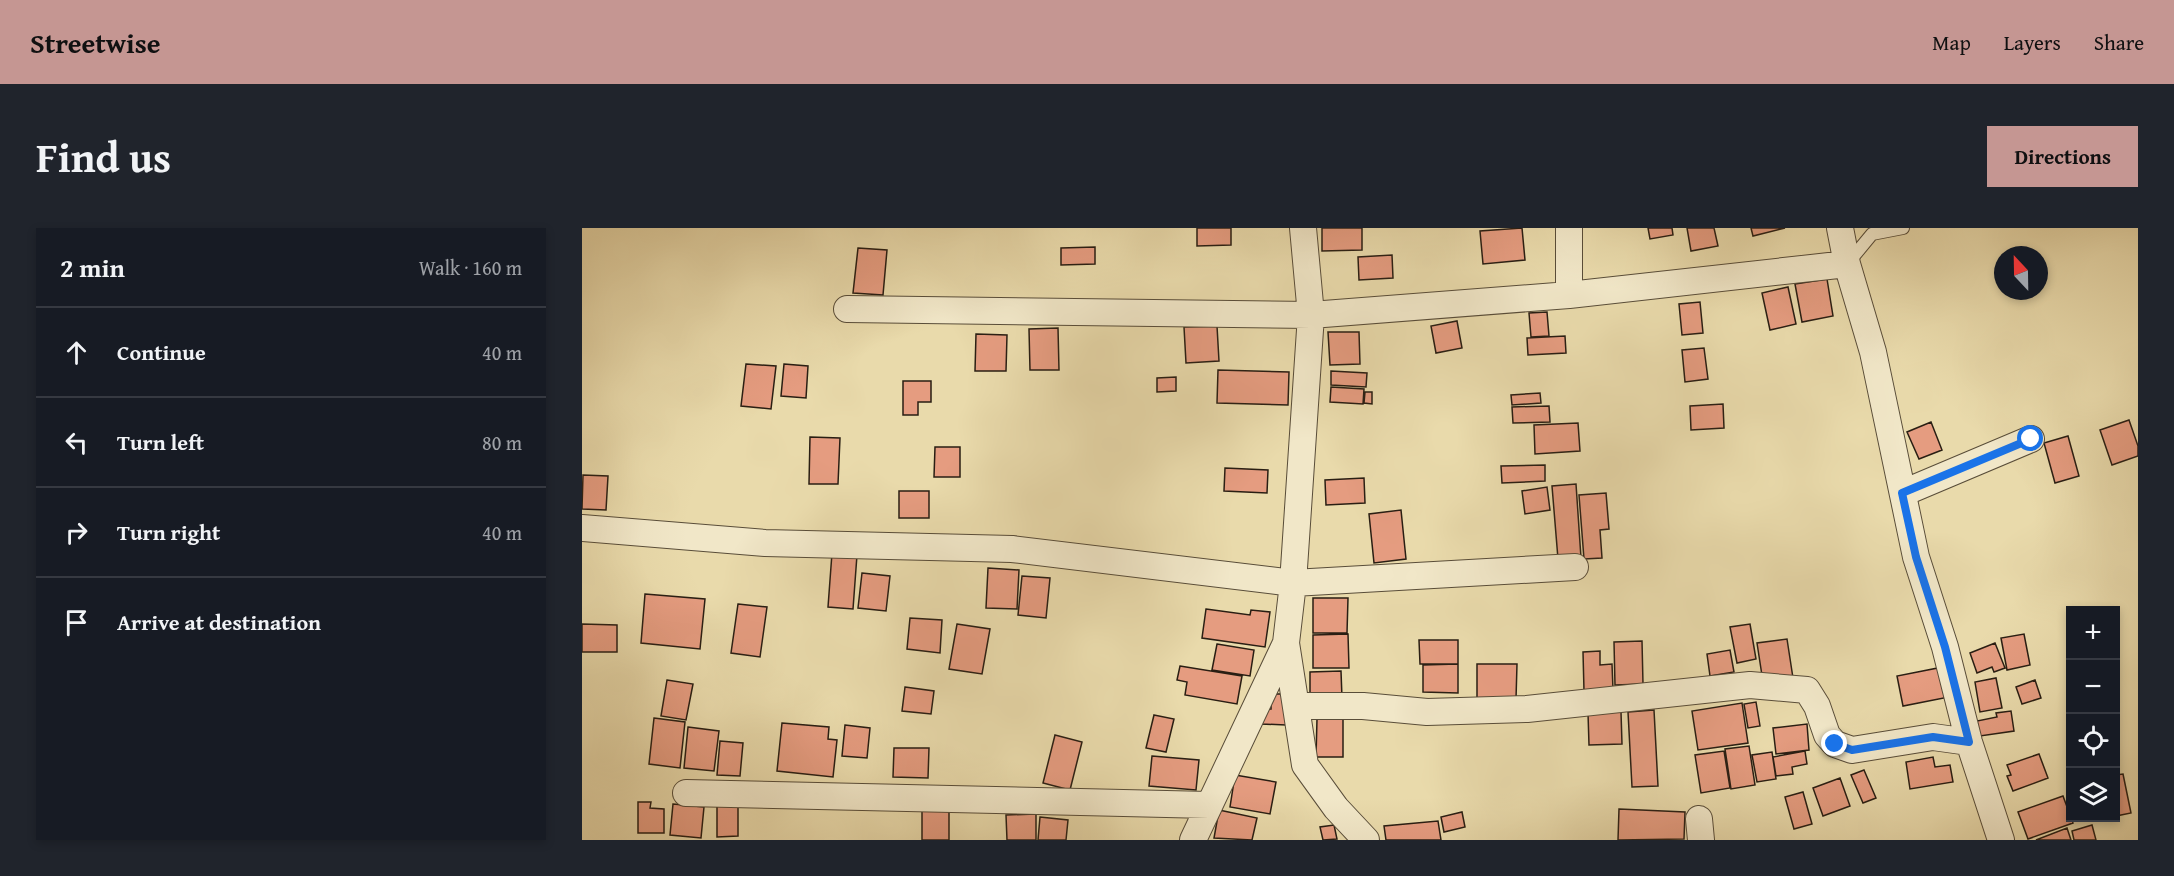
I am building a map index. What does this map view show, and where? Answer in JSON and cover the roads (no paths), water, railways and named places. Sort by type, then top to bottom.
[{"type":"street","points":[[1303,228],[1311,315],[1293,583],[1286,643],[1305,765],[1336,808],[1366,840]]},
{"type":"street","points":[[1569,228],[1569,295]]},
{"type":"street","points":[[1840,228],[1847,264],[1873,352],[1916,557],[1945,647],[1969,742],[2001,840]]},
{"type":"street","points":[[847,309],[1311,315],[1569,295],[1847,264]]},
{"type":"street","points":[[1902,493],[2031,439]]},
{"type":"street","points":[[582,528],[765,543],[1012,549],[1293,583],[1575,567]]},
{"type":"street","points":[[1193,840],[1286,643]]},
{"type":"street","points":[[1296,706],[1363,706],[1427,712],[1527,709],[1750,685],[1807,690],[1827,735],[1835,744],[1852,750],[1933,737],[1969,742]]},
{"type":"street","points":[[686,793],[1209,805]]},
{"type":"lane","points":[[1847,264],[1872,234],[1903,228]]}]
